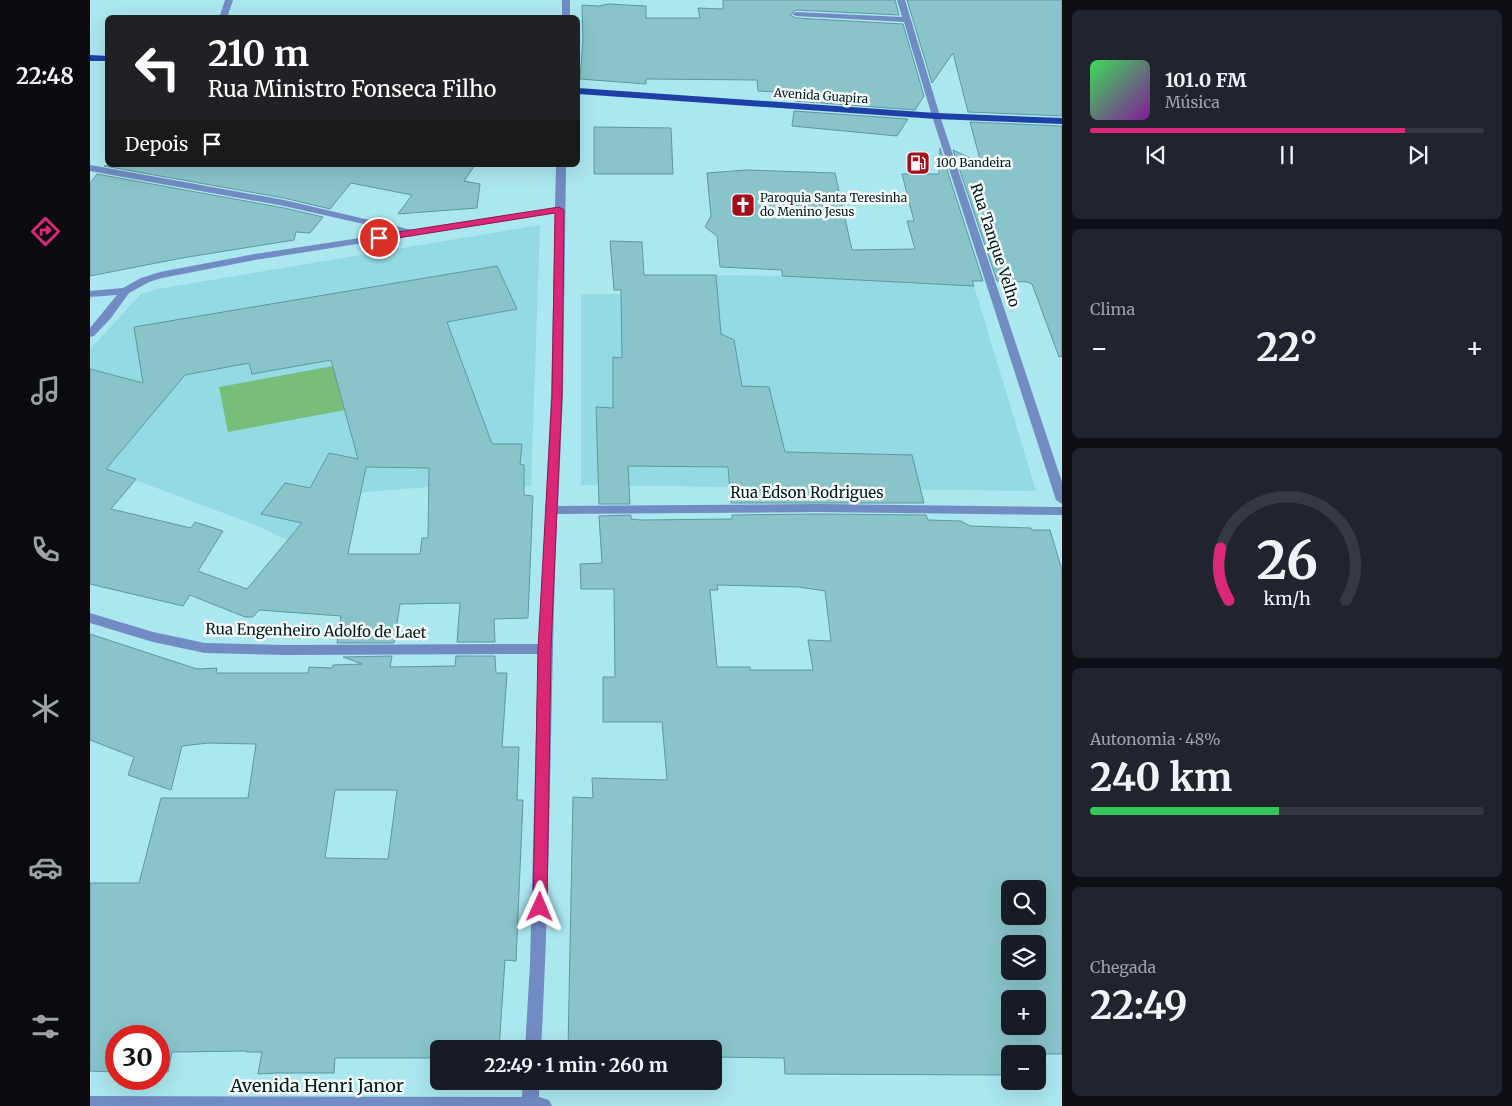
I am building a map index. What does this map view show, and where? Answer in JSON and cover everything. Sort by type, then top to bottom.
[{"type":"main road","points":[[90,58],[105,59]]},
{"type":"main road","name":"Avenida Guapira","points":[[580,91],[936,116],[1062,121]]},
{"type":"street","points":[[224,15],[229,0]]},
{"type":"street","points":[[566,0],[566,15]]},
{"type":"street","name":"Rua Tanque Velho","points":[[901,0],[936,116],[1062,500]]},
{"type":"street","points":[[796,14],[907,20]]},
{"type":"street","points":[[534,1040],[538,964],[544,649],[553,510],[557,395],[561,167]]},
{"type":"street","points":[[90,168],[284,203],[415,233]]},
{"type":"street","points":[[90,294],[125,291],[145,280],[179,271],[559,210]]},
{"type":"street","points":[[90,334],[107,316],[125,291]]},
{"type":"street","name":"Rua Edson Rodrigues","points":[[553,510],[819,508],[1062,511]]},
{"type":"street","name":"Rua Engenheiro Adolfo de Laet","points":[[90,618],[152,637],[205,648],[285,650],[544,649]]},
{"type":"street","points":[[530,1106],[531,1090]]},
{"type":"street","name":"Avenida Henri Janor","points":[[90,1105],[543,1106]]},
{"type":"shaded area","points":[[540,225],[531,486],[429,487],[342,494],[294,543],[258,526],[106,469],[90,396],[90,349],[141,294],[157,289]]},
{"type":"shaded area","points":[[710,275],[782,276],[974,286],[1036,491],[581,485],[581,294],[713,294]]},
{"type":"green space","points":[[333,366],[345,410],[228,432],[219,387]]},
{"type":"building","points":[[723,0],[895,0],[899,15],[796,10],[790,15],[796,18],[903,24],[924,96],[915,110],[795,101],[796,93],[758,91],[757,80],[646,79],[646,84],[580,79],[583,40],[582,5],[646,6],[646,18],[700,18],[698,8],[723,9]]},
{"type":"building","points":[[907,0],[1062,0],[1062,116],[968,112],[953,53],[932,83]]},
{"type":"building","points":[[794,111],[908,119],[897,136],[792,126]]},
{"type":"building","points":[[970,122],[1062,126],[1062,356],[1059,357],[1032,284],[1027,282],[997,281],[953,150],[981,163]]},
{"type":"building","points":[[594,127],[671,128],[673,174],[594,174]]},
{"type":"building","points":[[940,148],[983,281],[972,281],[974,286],[782,276],[782,270],[720,267],[717,236],[705,227],[711,216],[707,173],[746,170],[835,173],[852,250],[915,249],[907,221],[914,221],[902,174],[939,174]]},
{"type":"building","points":[[110,167],[474,167],[464,181],[480,184],[477,208],[398,214],[412,195],[351,183],[330,209],[284,198]]},
{"type":"building","points":[[97,174],[284,208],[323,217],[310,233],[296,232],[294,240],[182,258],[90,276],[90,183]]},
{"type":"building","points":[[610,241],[642,242],[644,275],[716,275],[721,334],[734,340],[742,386],[769,387],[785,452],[912,455],[924,503],[731,503],[728,467],[628,466],[630,504],[599,504],[596,407],[613,408],[613,357],[622,358],[621,290],[614,290]]},
{"type":"building","points":[[497,266],[517,309],[447,322],[492,444],[522,444],[520,464],[524,465],[524,495],[533,496],[528,618],[494,619],[495,642],[457,642],[460,603],[400,604],[394,643],[337,643],[341,616],[259,610],[253,617],[245,617],[190,595],[183,606],[90,584],[90,369],[143,383],[134,327]],"holes":[[[331,360],[358,459],[329,453],[310,488],[285,483],[261,514],[302,523],[247,589],[198,571],[223,531],[195,522],[191,528],[111,509],[136,479],[106,469],[185,375],[249,363],[252,374]],[[366,467],[429,468],[428,538],[422,538],[420,554],[348,554]]]},
{"type":"building","points":[[631,515],[631,519],[641,520],[732,519],[732,515],[926,515],[928,520],[961,521],[970,526],[1050,530],[1062,570],[1062,1054],[1046,1054],[1046,1045],[1001,1045],[1001,1075],[785,1074],[784,1058],[722,1057],[722,1040],[568,1040],[573,797],[593,798],[592,778],[667,780],[662,722],[603,722],[603,677],[615,677],[614,589],[581,589],[580,564],[602,563],[599,516]],"holes":[[[717,585],[799,587],[825,591],[831,641],[808,640],[813,670],[750,670],[750,667],[717,667],[710,590],[718,590]]]},
{"type":"building","points":[[90,634],[197,669],[217,668],[216,673],[308,673],[309,667],[332,668],[333,665],[362,664],[343,657],[392,656],[390,667],[455,666],[456,656],[495,656],[496,673],[507,673],[502,747],[519,747],[517,800],[523,800],[516,961],[505,960],[500,1040],[430,1040],[430,1058],[335,1058],[334,1073],[258,1074],[262,1052],[172,1052],[170,1062],[170,1025],[105,1025],[105,1072],[90,1071],[90,883],[139,883],[161,798],[248,798],[256,744],[208,743],[182,746],[171,790],[128,775],[134,757],[90,740]],"holes":[[[335,790],[397,790],[388,859],[325,858]]]},
{"type":"place","name":"100 Bandeira","points":[[918,163]]},
{"type":"place","name":"Paroquia Santa Teresinha do Menino Jesus","points":[[743,205]]},
{"type":"route","points":[[379,238],[559,210],[557,395],[553,510],[544,649],[540,907]]}]
